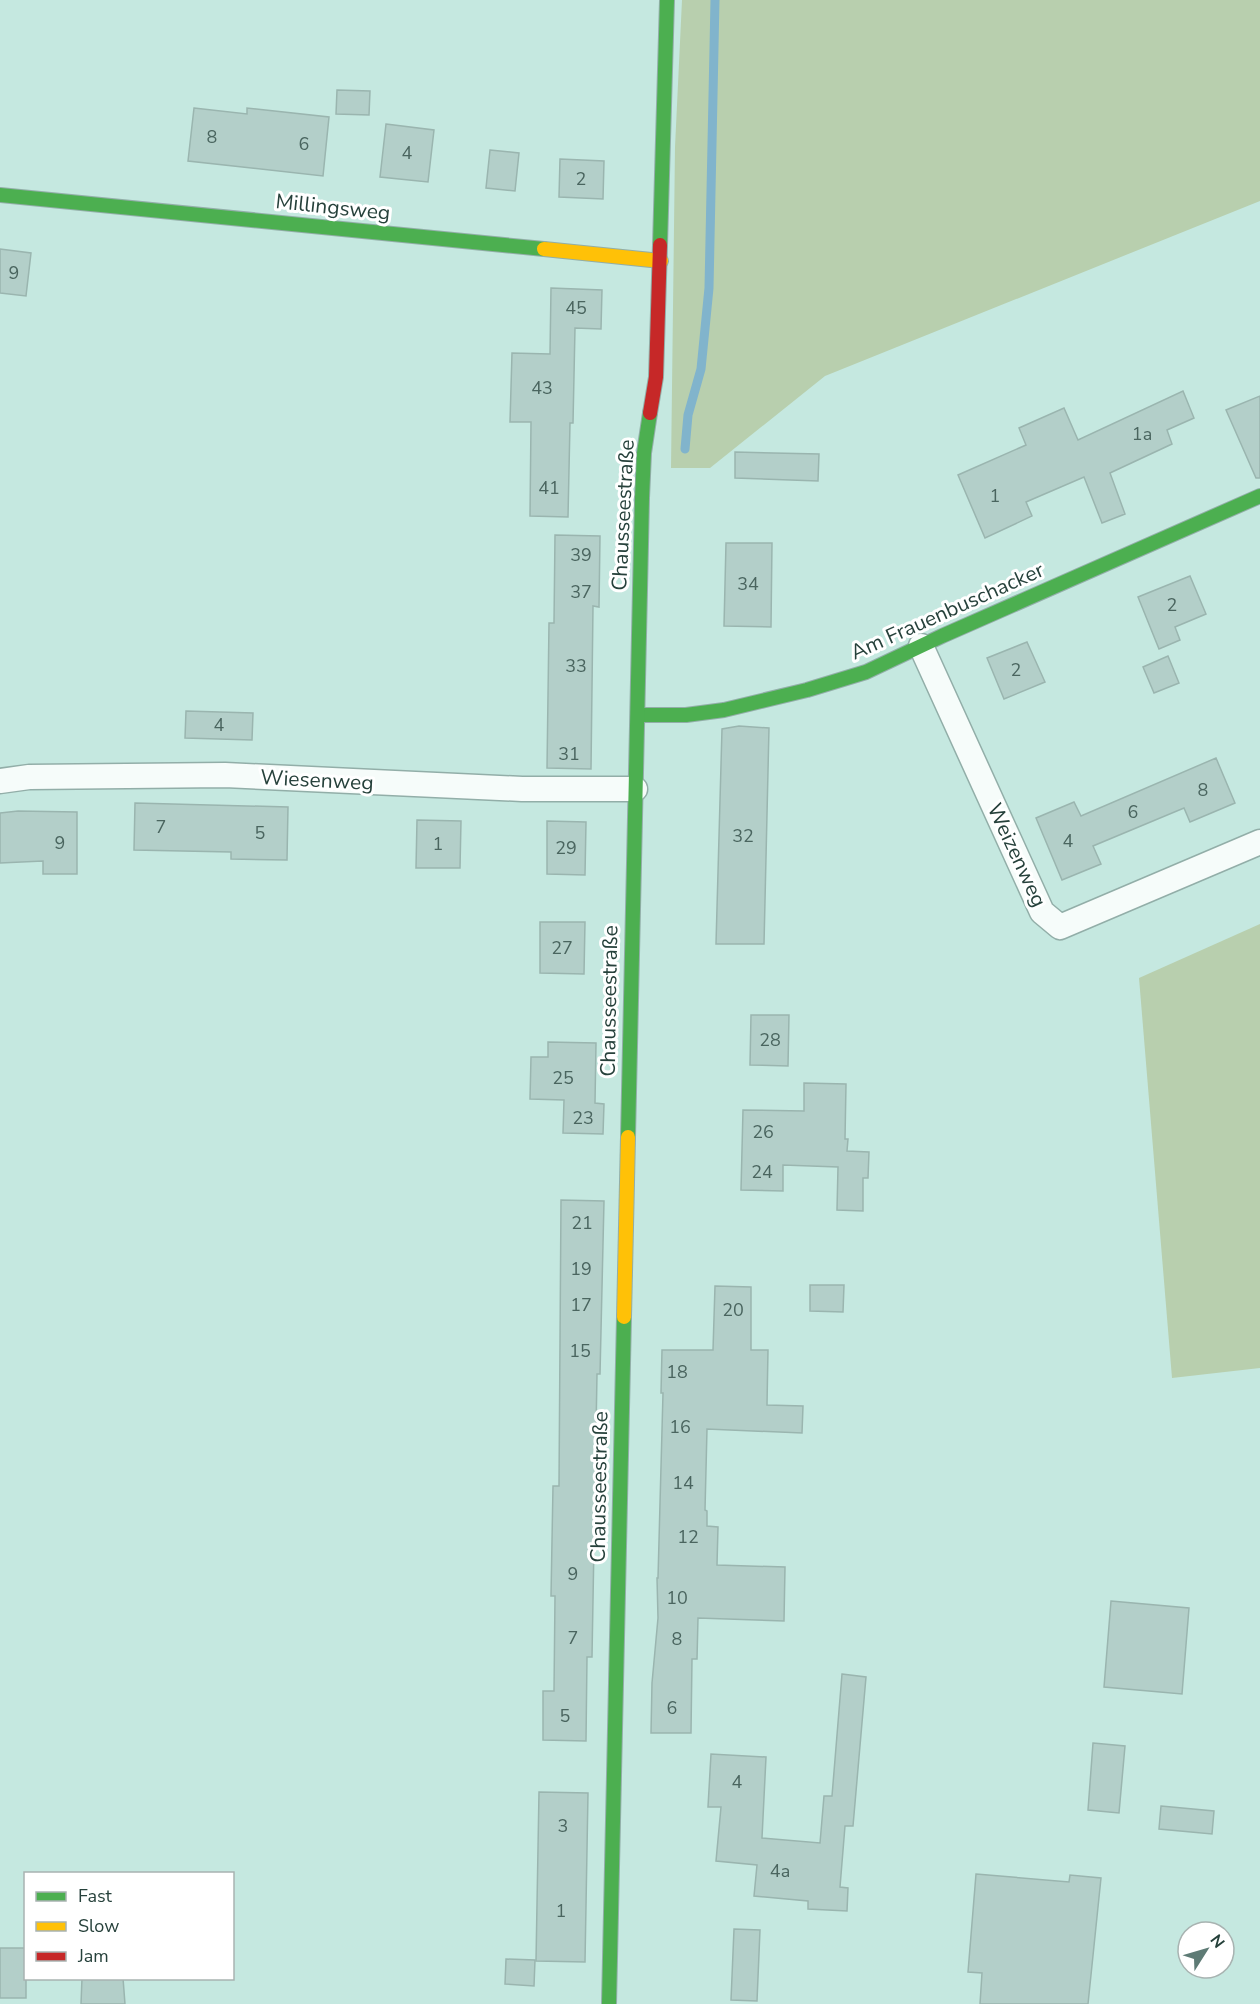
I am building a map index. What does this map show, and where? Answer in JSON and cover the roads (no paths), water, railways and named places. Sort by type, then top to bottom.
[{"type":"street","name":"Chausseestraße","points":[[609,2004],[634,789],[644,463],[656,377],[661,261],[667,0]]},
{"type":"street","name":"Millingsweg","points":[[0,195],[661,261]]},
{"type":"street","name":"Am Frauenbuschacker","points":[[638,715],[686,715],[724,710],[796,693],[866,672],[1260,496]]},
{"type":"street","name":"Weizenweg","points":[[921,646],[1042,912],[1060,927],[1260,842]]},
{"type":"street","name":"Wiesenweg","points":[[0,781],[29,777],[225,775],[522,789],[634,789]]},
{"type":"waterway","points":[[685,449],[688,415],[701,369],[709,288],[715,0]]}]
